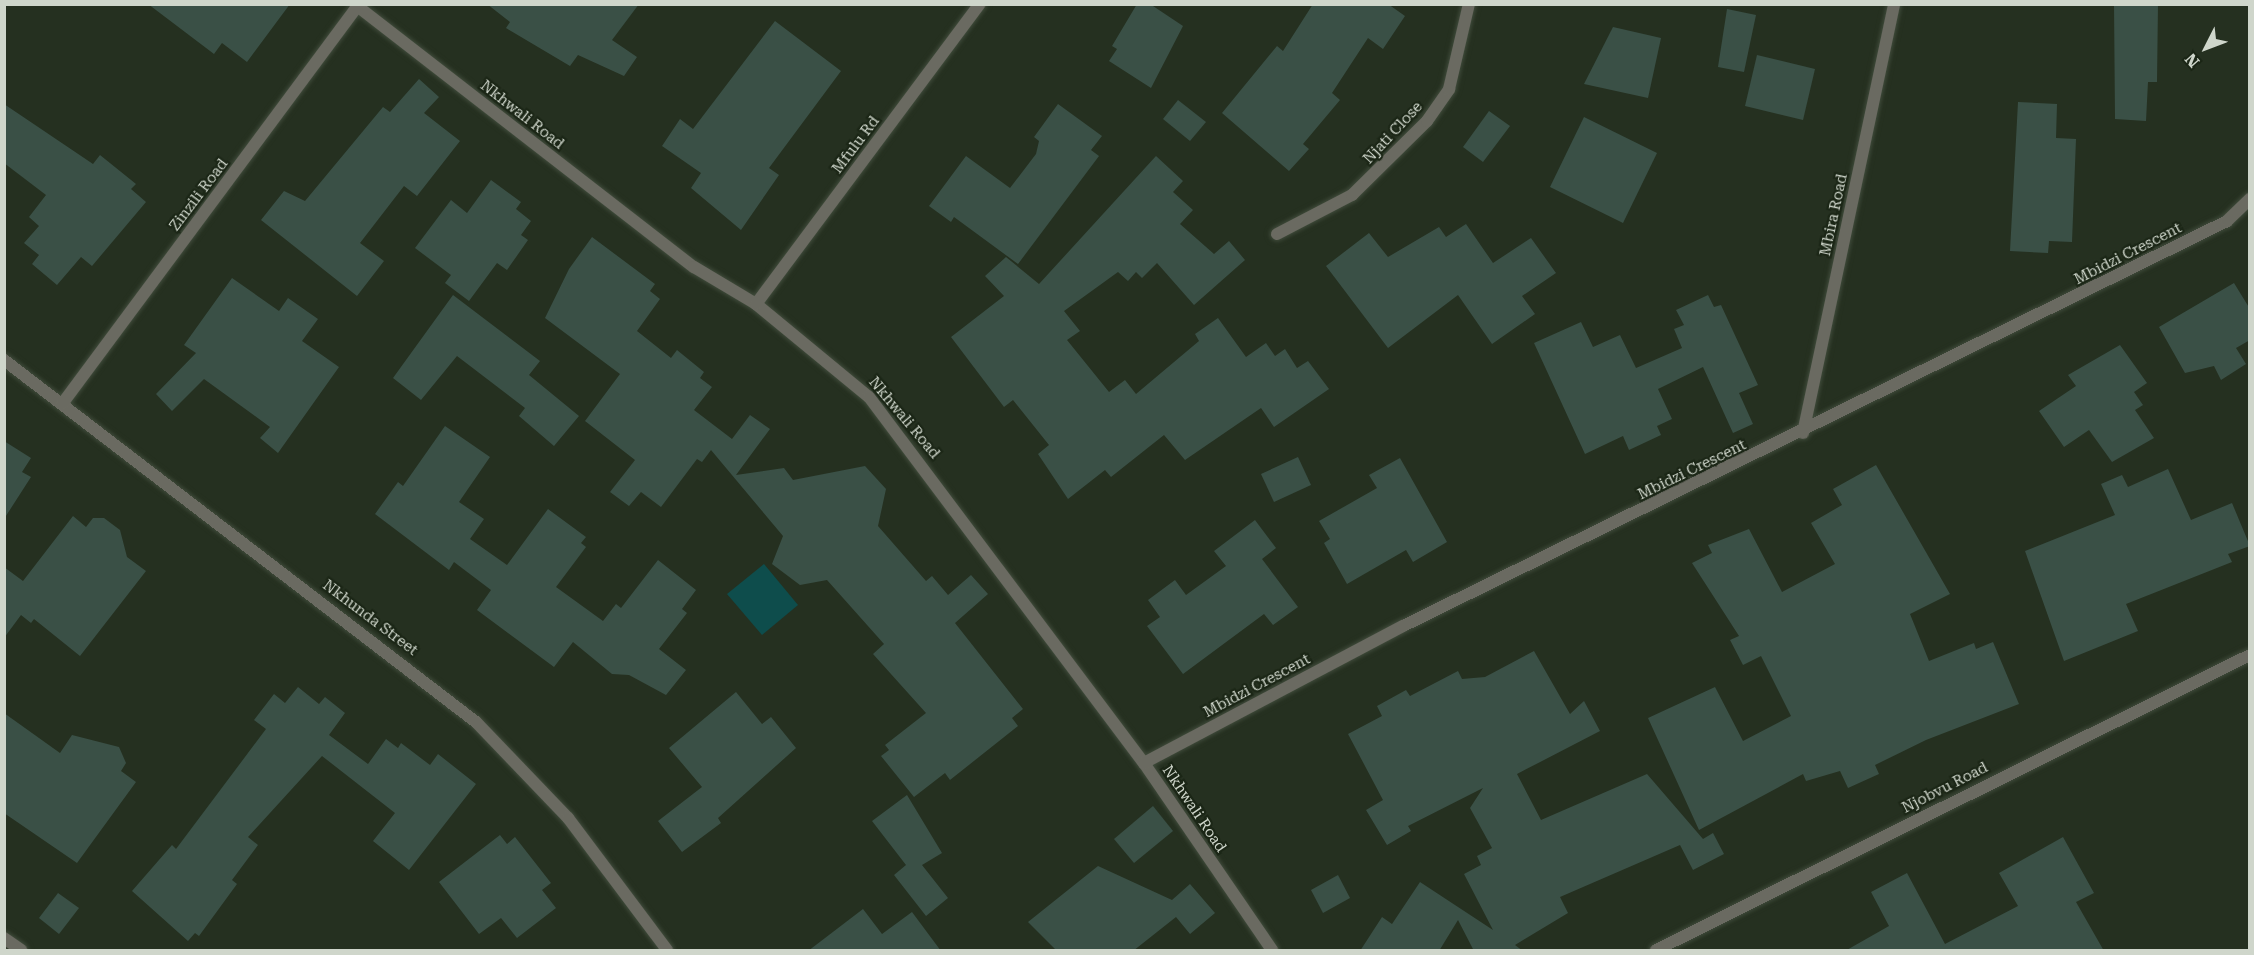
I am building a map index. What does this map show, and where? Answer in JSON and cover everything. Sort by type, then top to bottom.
[{"type":"street","name":"Mfulu Rd","points":[[756,304],[980,4]]},
{"type":"street","name":"Njati Close","points":[[1277,234],[1352,195],[1427,122],[1449,89],[1469,4]]},
{"type":"street","name":"Mbira Road","points":[[1803,433],[1894,4]]},
{"type":"street","name":"Nkhwali Road","points":[[358,5],[694,267],[756,304],[869,397],[1144,762],[1272,951]]},
{"type":"street","name":"Zinzili Road","points":[[62,404],[358,5]]},
{"type":"street","name":"Mbidzi Crescent","points":[[1144,762],[1403,626],[1803,433],[2227,222],[2250,199]]},
{"type":"street","name":"Nkhunda Street","points":[[4,360],[483,728],[568,818],[667,951]]},
{"type":"street","name":"Njobvu Road","points":[[1656,951],[2250,655]]},
{"type":"street","points":[[4,938],[21,951]]},
{"type":"water","points":[[764,564],[798,605],[762,635],[727,594]]},
{"type":"building","points":[[148,4],[290,4],[247,62],[222,43],[214,54]]},
{"type":"building","points":[[487,4],[639,4],[612,40],[637,57],[624,76],[578,55],[570,66],[506,28],[510,22]]},
{"type":"building","points":[[1137,4],[1150,4],[1183,26],[1151,88],[1109,61],[1117,49],[1112,46]]},
{"type":"building","points":[[1313,4],[1388,4],[1405,16],[1383,49],[1368,38],[1332,93],[1340,100],[1303,144],[1309,149],[1289,171],[1222,113],[1277,46],[1283,51]]},
{"type":"building","points":[[2114,4],[2158,4],[2157,82],[2148,82],[2146,121],[2115,119]]},
{"type":"building","points":[[1727,9],[1756,15],[1744,72],[1718,67]]},
{"type":"building","points":[[775,21],[841,71],[769,168],[779,175],[741,230],[691,188],[701,173],[662,146],[680,119],[693,129]]},
{"type":"building","points":[[1613,27],[1661,38],[1648,98],[1584,84]]},
{"type":"building","points":[[1757,55],[1815,69],[1803,120],[1745,106]]},
{"type":"building","points":[[419,79],[439,97],[424,113],[460,141],[417,196],[404,186],[360,243],[384,261],[357,296],[261,220],[284,191],[305,201],[383,107],[390,112]]},
{"type":"building","points":[[1178,100],[1206,122],[1190,141],[1163,119]]},
{"type":"building","points":[[2018,102],[2057,104],[2056,138],[2076,139],[2072,242],[2049,241],[2048,253],[2010,251]]},
{"type":"building","points":[[4,104],[93,164],[100,155],[136,184],[131,189],[146,202],[92,266],[81,257],[57,285],[32,264],[39,255],[24,243],[39,226],[29,217],[46,195],[4,163]]},
{"type":"building","points":[[1058,104],[1102,136],[1091,150],[1099,156],[1018,264],[954,217],[951,222],[929,206],[966,156],[1010,188],[1036,154],[1039,141],[1034,137]]},
{"type":"building","points":[[1489,111],[1510,126],[1483,162],[1463,147]]},
{"type":"building","points":[[1584,117],[1657,153],[1623,223],[1550,187]]},
{"type":"building","points":[[1156,156],[1183,181],[1173,192],[1193,210],[1180,224],[1214,254],[1229,241],[1245,260],[1194,305],[1157,263],[1142,278],[1136,272],[1128,281],[1118,272],[1064,311],[1080,331],[1067,340],[1109,392],[1125,380],[1136,394],[1199,341],[1195,334],[1218,318],[1246,357],[1266,343],[1275,356],[1285,349],[1297,368],[1308,361],[1329,389],[1274,427],[1261,408],[1185,460],[1164,435],[1111,477],[1105,470],[1068,499],[1038,454],[1049,445],[1013,400],[1004,407],[951,337],[1004,296],[985,276],[1006,257],[1039,284]]},
{"type":"building","points":[[491,180],[521,202],[516,209],[531,221],[521,235],[528,240],[507,270],[497,263],[469,301],[445,283],[451,275],[415,248],[451,200],[467,213]]},
{"type":"building","points":[[1466,224],[1493,263],[1531,238],[1556,273],[1522,296],[1535,314],[1492,344],[1458,295],[1388,348],[1326,266],[1369,233],[1388,257],[1439,227],[1446,237]]},
{"type":"building","points":[[592,237],[655,284],[650,291],[660,299],[637,331],[671,358],[677,350],[704,372],[700,378],[712,387],[694,410],[732,439],[750,415],[770,429],[736,475],[784,468],[793,480],[865,466],[886,489],[878,526],[926,581],[932,576],[948,595],[971,575],[988,594],[955,623],[1023,709],[1012,718],[1018,726],[950,780],[945,773],[914,797],[881,756],[889,750],[885,745],[926,713],[873,654],[884,644],[827,580],[800,585],[772,564],[783,536],[711,450],[702,462],[697,459],[661,507],[641,492],[629,506],[610,492],[635,460],[585,421],[620,374],[545,318],[569,269]]},
{"type":"building","points":[[232,278],[279,311],[288,298],[318,319],[302,341],[339,367],[278,453],[260,438],[270,427],[204,379],[172,411],[156,394],[196,353],[184,345]]},
{"type":"building","points":[[2234,283],[2250,309],[2250,340],[2236,348],[2246,364],[2221,380],[2214,366],[2185,373],[2159,327]]},
{"type":"building","points":[[453,295],[540,361],[529,375],[579,416],[554,446],[519,416],[525,408],[457,356],[421,400],[393,378]]},
{"type":"building","points":[[1708,295],[1714,307],[1721,305],[1758,385],[1739,393],[1753,424],[1733,433],[1703,367],[1658,389],[1672,419],[1657,426],[1661,435],[1629,450],[1623,436],[1585,454],[1534,343],[1581,322],[1593,347],[1620,335],[1636,368],[1682,348],[1674,329],[1684,325],[1676,310]]},
{"type":"building","points":[[2120,345],[2147,383],[2134,392],[2143,405],[2135,410],[2154,438],[2112,462],[2089,430],[2064,447],[2039,411],[2076,386],[2068,375]]},
{"type":"building","points":[[445,426],[490,457],[459,502],[484,519],[470,539],[507,565],[548,509],[586,537],[581,543],[586,547],[556,587],[603,621],[616,604],[621,608],[658,560],[696,590],[682,609],[687,613],[659,649],[686,670],[666,695],[629,675],[612,674],[573,642],[554,667],[477,610],[491,590],[454,562],[449,570],[375,514],[398,482],[403,486]]},
{"type":"building","points":[[4,441],[31,458],[22,472],[31,477],[4,519]]},
{"type":"building","points":[[1298,457],[1311,485],[1274,502],[1261,474]]},
{"type":"building","points":[[1400,458],[1447,542],[1413,562],[1406,550],[1347,584],[1324,543],[1330,539],[1319,521],[1377,488],[1369,475]]},
{"type":"building","points":[[1876,465],[1950,594],[1910,614],[1929,661],[1974,643],[1976,649],[1993,642],[2019,704],[1926,740],[1875,765],[1879,774],[1848,788],[1840,771],[1806,781],[1803,774],[1699,830],[1648,718],[1715,687],[1743,741],[1791,716],[1761,656],[1743,665],[1730,640],[1739,636],[1692,563],[1712,553],[1708,545],[1749,529],[1782,592],[1835,564],[1811,523],[1842,505],[1833,489]]},
{"type":"building","points":[[2168,469],[2191,520],[2232,503],[2250,546],[2228,554],[2232,562],[2126,604],[2138,631],[2064,661],[2025,551],[2115,515],[2101,484],[2122,475],[2128,487]]},
{"type":"building","points":[[73,516],[86,527],[93,518],[104,518],[120,530],[127,557],[146,571],[80,656],[34,619],[31,623],[21,615],[4,638],[4,567],[23,581]]},
{"type":"building","points":[[1255,520],[1276,548],[1262,559],[1298,607],[1273,625],[1264,614],[1183,674],[1147,626],[1160,617],[1148,600],[1175,580],[1186,595],[1226,566],[1214,551]]},
{"type":"building","points":[[1534,651],[1570,714],[1584,701],[1600,731],[1517,774],[1541,820],[1647,774],[1703,839],[1713,833],[1724,854],[1693,870],[1680,845],[1560,897],[1568,913],[1515,945],[1523,951],[1474,951],[1458,920],[1439,951],[1360,951],[1382,917],[1392,924],[1420,882],[1493,930],[1464,874],[1481,865],[1477,856],[1492,848],[1470,808],[1483,788],[1408,826],[1411,831],[1387,845],[1366,810],[1383,800],[1348,734],[1382,716],[1377,706],[1406,690],[1410,696],[1458,671],[1462,679],[1485,677]]},
{"type":"building","points":[[298,687],[319,704],[325,697],[345,713],[329,735],[368,764],[386,739],[398,748],[401,743],[430,765],[438,754],[476,784],[409,870],[373,841],[395,813],[322,756],[248,837],[258,845],[232,880],[237,884],[199,936],[195,933],[188,941],[132,891],[172,845],[176,849],[266,729],[254,720],[274,694],[285,703]]},
{"type":"building","points":[[736,692],[762,724],[771,717],[796,748],[718,818],[721,823],[682,852],[658,821],[702,787],[669,748]]},
{"type":"building","points":[[4,713],[60,753],[72,735],[119,747],[126,763],[121,771],[136,782],[77,863],[4,813]]},
{"type":"building","points":[[907,795],[942,853],[922,865],[948,898],[926,916],[894,875],[906,865],[872,821]]},
{"type":"building","points":[[1153,806],[1173,831],[1134,863],[1114,839]]},
{"type":"building","points":[[500,835],[507,844],[515,837],[551,883],[542,890],[556,908],[517,938],[501,918],[479,934],[439,882]]},
{"type":"building","points":[[2063,837],[2094,893],[2076,902],[2104,951],[1845,951],[1889,926],[1871,892],[1907,873],[1945,944],[2018,906],[1999,873]]},
{"type":"building","points":[[1098,866],[1172,900],[1190,884],[1215,913],[1190,934],[1176,917],[1133,951],[1057,951],[1028,922]]},
{"type":"building","points":[[1338,875],[1350,898],[1323,913],[1311,890]]},
{"type":"building","points":[[58,893],[79,908],[59,934],[39,918]]},
{"type":"building","points":[[863,909],[882,934],[912,912],[941,951],[808,951]]}]
